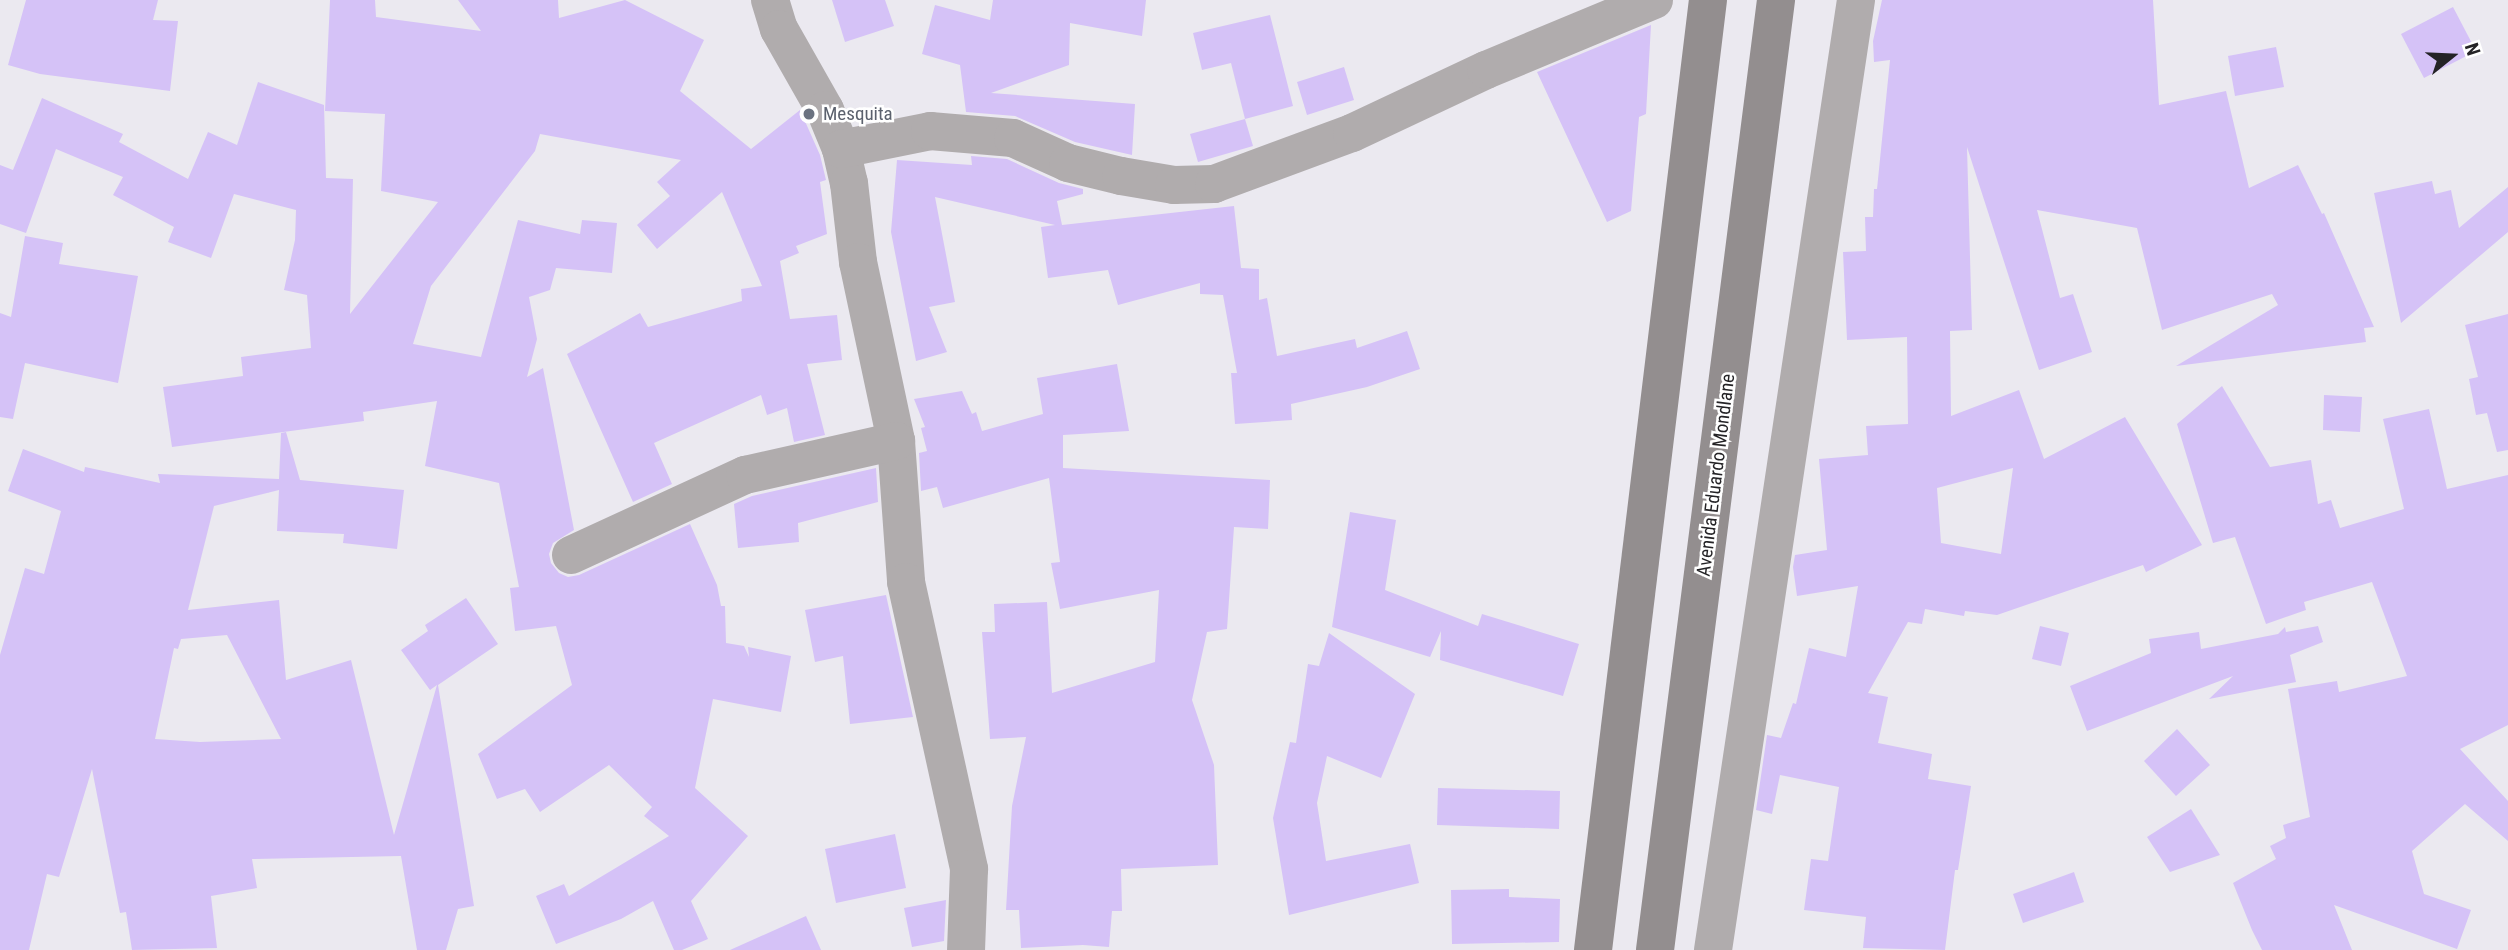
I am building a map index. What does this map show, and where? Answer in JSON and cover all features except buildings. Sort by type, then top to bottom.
[{"type":"main road","points":[[1593,950],[1707,0]]},
{"type":"main road","name":"Avenida Eduardo Mondlane","points":[[1656,950],[1776,0]]},
{"type":"street","points":[[770,0],[779,29],[825,110],[841,149],[849,183],[858,262],[896,441],[906,582],[969,869],[966,950]]},
{"type":"street","points":[[841,149],[930,131],[1013,138],[1068,163],[1121,176],[1174,185],[1214,184],[1352,133],[1486,70],[1654,0]]},
{"type":"street","points":[[1713,950],[1856,0]]},
{"type":"street","points":[[571,555],[746,475],[896,441]]},
{"type":"place","name":"Mesquita","points":[[809,114]]}]
